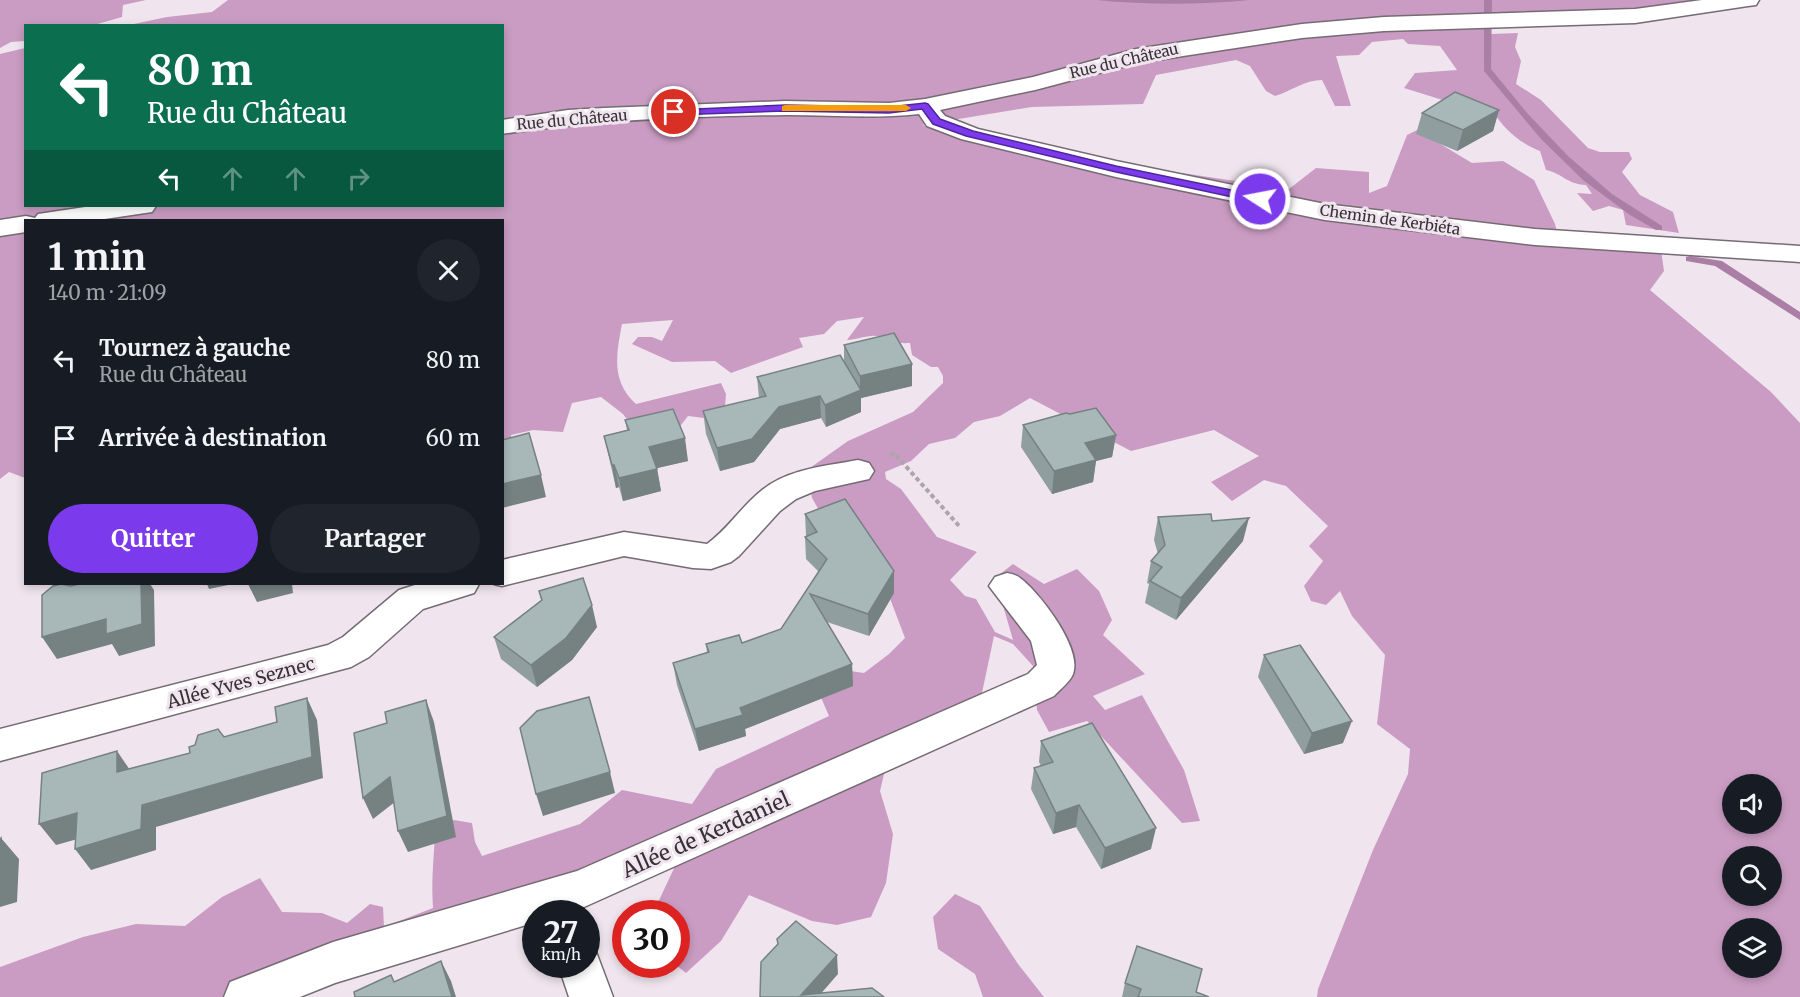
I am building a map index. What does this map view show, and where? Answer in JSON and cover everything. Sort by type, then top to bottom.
[{"type":"street","name":"Rue du Château","points":[[504,127],[595,115],[785,108],[889,110],[984,95],[1136,56],[1226,41],[1363,25],[1635,16],[1748,0]]},
{"type":"street","name":"Chemin de Kerbiéta","points":[[925,106],[936,122],[970,134],[1116,169],[1325,212],[1535,237],[1800,254]]},
{"type":"street","points":[[54,219],[136,207]]},
{"type":"street","points":[[0,228],[24,224]]},
{"type":"street","points":[[504,573],[624,544],[637,544],[709,557],[722,549],[781,493],[809,480],[858,471]]},
{"type":"street","name":"Allée Yves Seznec","points":[[0,746],[338,657],[356,647],[411,599],[459,585]]},
{"type":"street","name":"Allée de Kerdaniel","points":[[567,900],[584,888],[1041,685],[1056,670],[1056,652],[1040,625],[1007,586]]},
{"type":"street","name":"Allée de Kerdaniel","points":[[252,996],[333,963],[522,914]]},
{"type":"street","points":[[585,978],[591,997]]},
{"type":"path","points":[[894,453],[960,527]]},
{"type":"shaded area","points":[[0,0],[146,0],[123,5],[122,17],[98,24],[24,24],[24,41],[11,42],[0,48]]},
{"type":"shaded area","points":[[228,0],[1728,0],[1692,5],[1485,21],[1491,34],[1518,33],[1515,47],[1521,61],[1516,84],[1541,100],[1588,148],[1600,152],[1629,152],[1632,159],[1622,172],[1640,195],[1673,212],[1679,233],[1626,225],[1623,210],[1609,206],[1593,211],[1577,193],[1592,194],[1586,185],[1574,183],[1546,170],[1540,151],[1513,135],[1492,110],[1449,102],[1404,88],[1415,73],[1457,70],[1440,46],[1408,44],[1403,39],[1372,42],[1359,55],[1336,56],[1351,106],[1335,106],[1322,80],[1304,84],[1275,96],[1266,91],[1250,66],[1236,60],[1156,75],[1143,104],[1032,107],[922,125],[1128,175],[1182,173],[1289,189],[1316,168],[1369,172],[1369,193],[1387,186],[1407,135],[1417,130],[1472,163],[1503,161],[1534,180],[1555,224],[1560,244],[1661,250],[1664,271],[1650,290],[1771,392],[1800,423],[1800,997],[1317,997],[1318,989],[1373,850],[1408,774],[1410,749],[1377,724],[1385,655],[1352,616],[1340,591],[1326,605],[1311,601],[1304,586],[1323,561],[1309,546],[1328,526],[1286,486],[1264,480],[1232,501],[1211,482],[1259,456],[1214,430],[1131,451],[1030,398],[1000,416],[974,422],[955,438],[929,444],[911,461],[885,472],[886,479],[901,489],[937,537],[977,552],[950,580],[965,596],[976,599],[995,632],[1013,640],[995,578],[1013,564],[1044,584],[1077,569],[1099,591],[1112,620],[1103,635],[1145,674],[1093,696],[1105,710],[1142,695],[1184,770],[1200,821],[1182,823],[1087,721],[1049,732],[1037,710],[1033,666],[1013,644],[994,636],[979,707],[890,749],[880,791],[893,834],[886,883],[871,917],[837,925],[812,921],[749,895],[721,941],[690,969],[690,900],[659,900],[685,845],[532,900],[522,900],[522,904],[262,997],[0,997],[0,967],[83,937],[136,924],[185,926],[222,897],[260,878],[282,912],[322,913],[347,923],[370,904],[383,907],[384,927],[433,908],[435,831],[454,820],[472,823],[475,842],[482,856],[580,824],[622,790],[692,804],[716,769],[829,716],[813,679],[830,668],[864,673],[905,638],[883,580],[824,519],[812,498],[807,470],[848,441],[913,412],[943,383],[943,376],[938,367],[931,367],[912,355],[910,343],[895,342],[876,336],[847,340],[864,317],[837,321],[824,334],[799,338],[803,347],[731,373],[715,361],[672,362],[632,344],[638,337],[652,337],[662,341],[673,320],[622,324],[617,367],[622,386],[636,404],[721,383],[726,394],[725,407],[704,418],[688,416],[678,429],[639,435],[623,414],[601,397],[572,403],[563,432],[533,430],[511,435],[515,463],[504,465],[504,219],[24,219],[24,478],[9,472],[0,479],[0,54],[24,48],[24,207],[504,207],[504,24],[134,24],[167,17],[212,12]]},
{"type":"shaded area","points":[[1096,0],[1250,0],[1173,4]]},
{"type":"shaded area","points":[[955,894],[980,906],[1018,964],[1044,997],[983,997],[975,974],[938,949],[933,917]]},
{"type":"building","points":[[1455,92],[1499,110],[1463,130],[1422,113]]},
{"type":"building","points":[[894,333],[912,364],[860,376],[844,345]]},
{"type":"building","points":[[840,355],[861,390],[825,405],[820,396],[779,407],[752,439],[717,448],[703,411],[766,396],[757,377]]},
{"type":"building","points":[[1096,408],[1116,435],[1085,443],[1096,460],[1054,471],[1023,425],[1066,413]]},
{"type":"building","points":[[673,409],[685,438],[649,447],[657,469],[619,478],[612,465],[604,436],[629,430],[625,420]]},
{"type":"building","points":[[529,433],[541,475],[504,484],[504,439]]},
{"type":"building","points":[[845,499],[894,571],[868,614],[810,594],[852,664],[740,708],[743,715],[695,729],[673,663],[709,652],[706,644],[739,635],[742,643],[781,629],[827,559],[805,537],[817,532],[805,514]]},
{"type":"building","points":[[1211,514],[1212,521],[1249,518],[1181,598],[1150,581],[1162,567],[1151,561],[1165,545],[1158,517]]},
{"type":"building","points":[[583,578],[592,605],[566,638],[531,665],[494,637],[542,600],[539,591]]},
{"type":"building","points":[[141,585],[142,624],[106,634],[106,619],[42,637],[42,595],[53,586]]},
{"type":"building","points":[[1300,645],[1352,721],[1312,733],[1264,655]]},
{"type":"building","points":[[589,697],[610,772],[536,794],[520,728],[537,711]]},
{"type":"building","points":[[307,698],[312,757],[142,805],[141,829],[75,849],[77,813],[39,824],[42,773],[117,751],[117,772],[190,753],[189,747],[195,745],[198,735],[218,729],[224,737],[277,722],[275,707]]},
{"type":"building","points":[[426,700],[447,816],[398,831],[390,777],[363,798],[354,733],[387,723],[385,712]]},
{"type":"building","points":[[1092,723],[1156,828],[1105,848],[1079,805],[1056,813],[1034,768],[1053,762],[1041,741]]},
{"type":"building","points":[[796,921],[837,955],[801,995],[872,988],[884,997],[760,997],[761,962],[778,944],[777,939]]},
{"type":"building","points":[[1137,946],[1202,969],[1196,992],[1209,997],[1138,997],[1141,989],[1125,983]]},
{"type":"building","points":[[441,961],[452,997],[355,997],[354,992],[391,975],[394,982]]},
{"type":"waterway","points":[[1488,0],[1487,69],[1524,115],[1564,158],[1609,196],[1659,228]]},
{"type":"waterway","points":[[1690,259],[1718,263],[1800,317]]},
{"type":"slow traffic","points":[[785,108],[889,110],[906,108]]},
{"type":"route","points":[[674,112],[785,108],[889,110],[925,106],[936,122],[970,134],[1116,169],[1260,199]]}]
